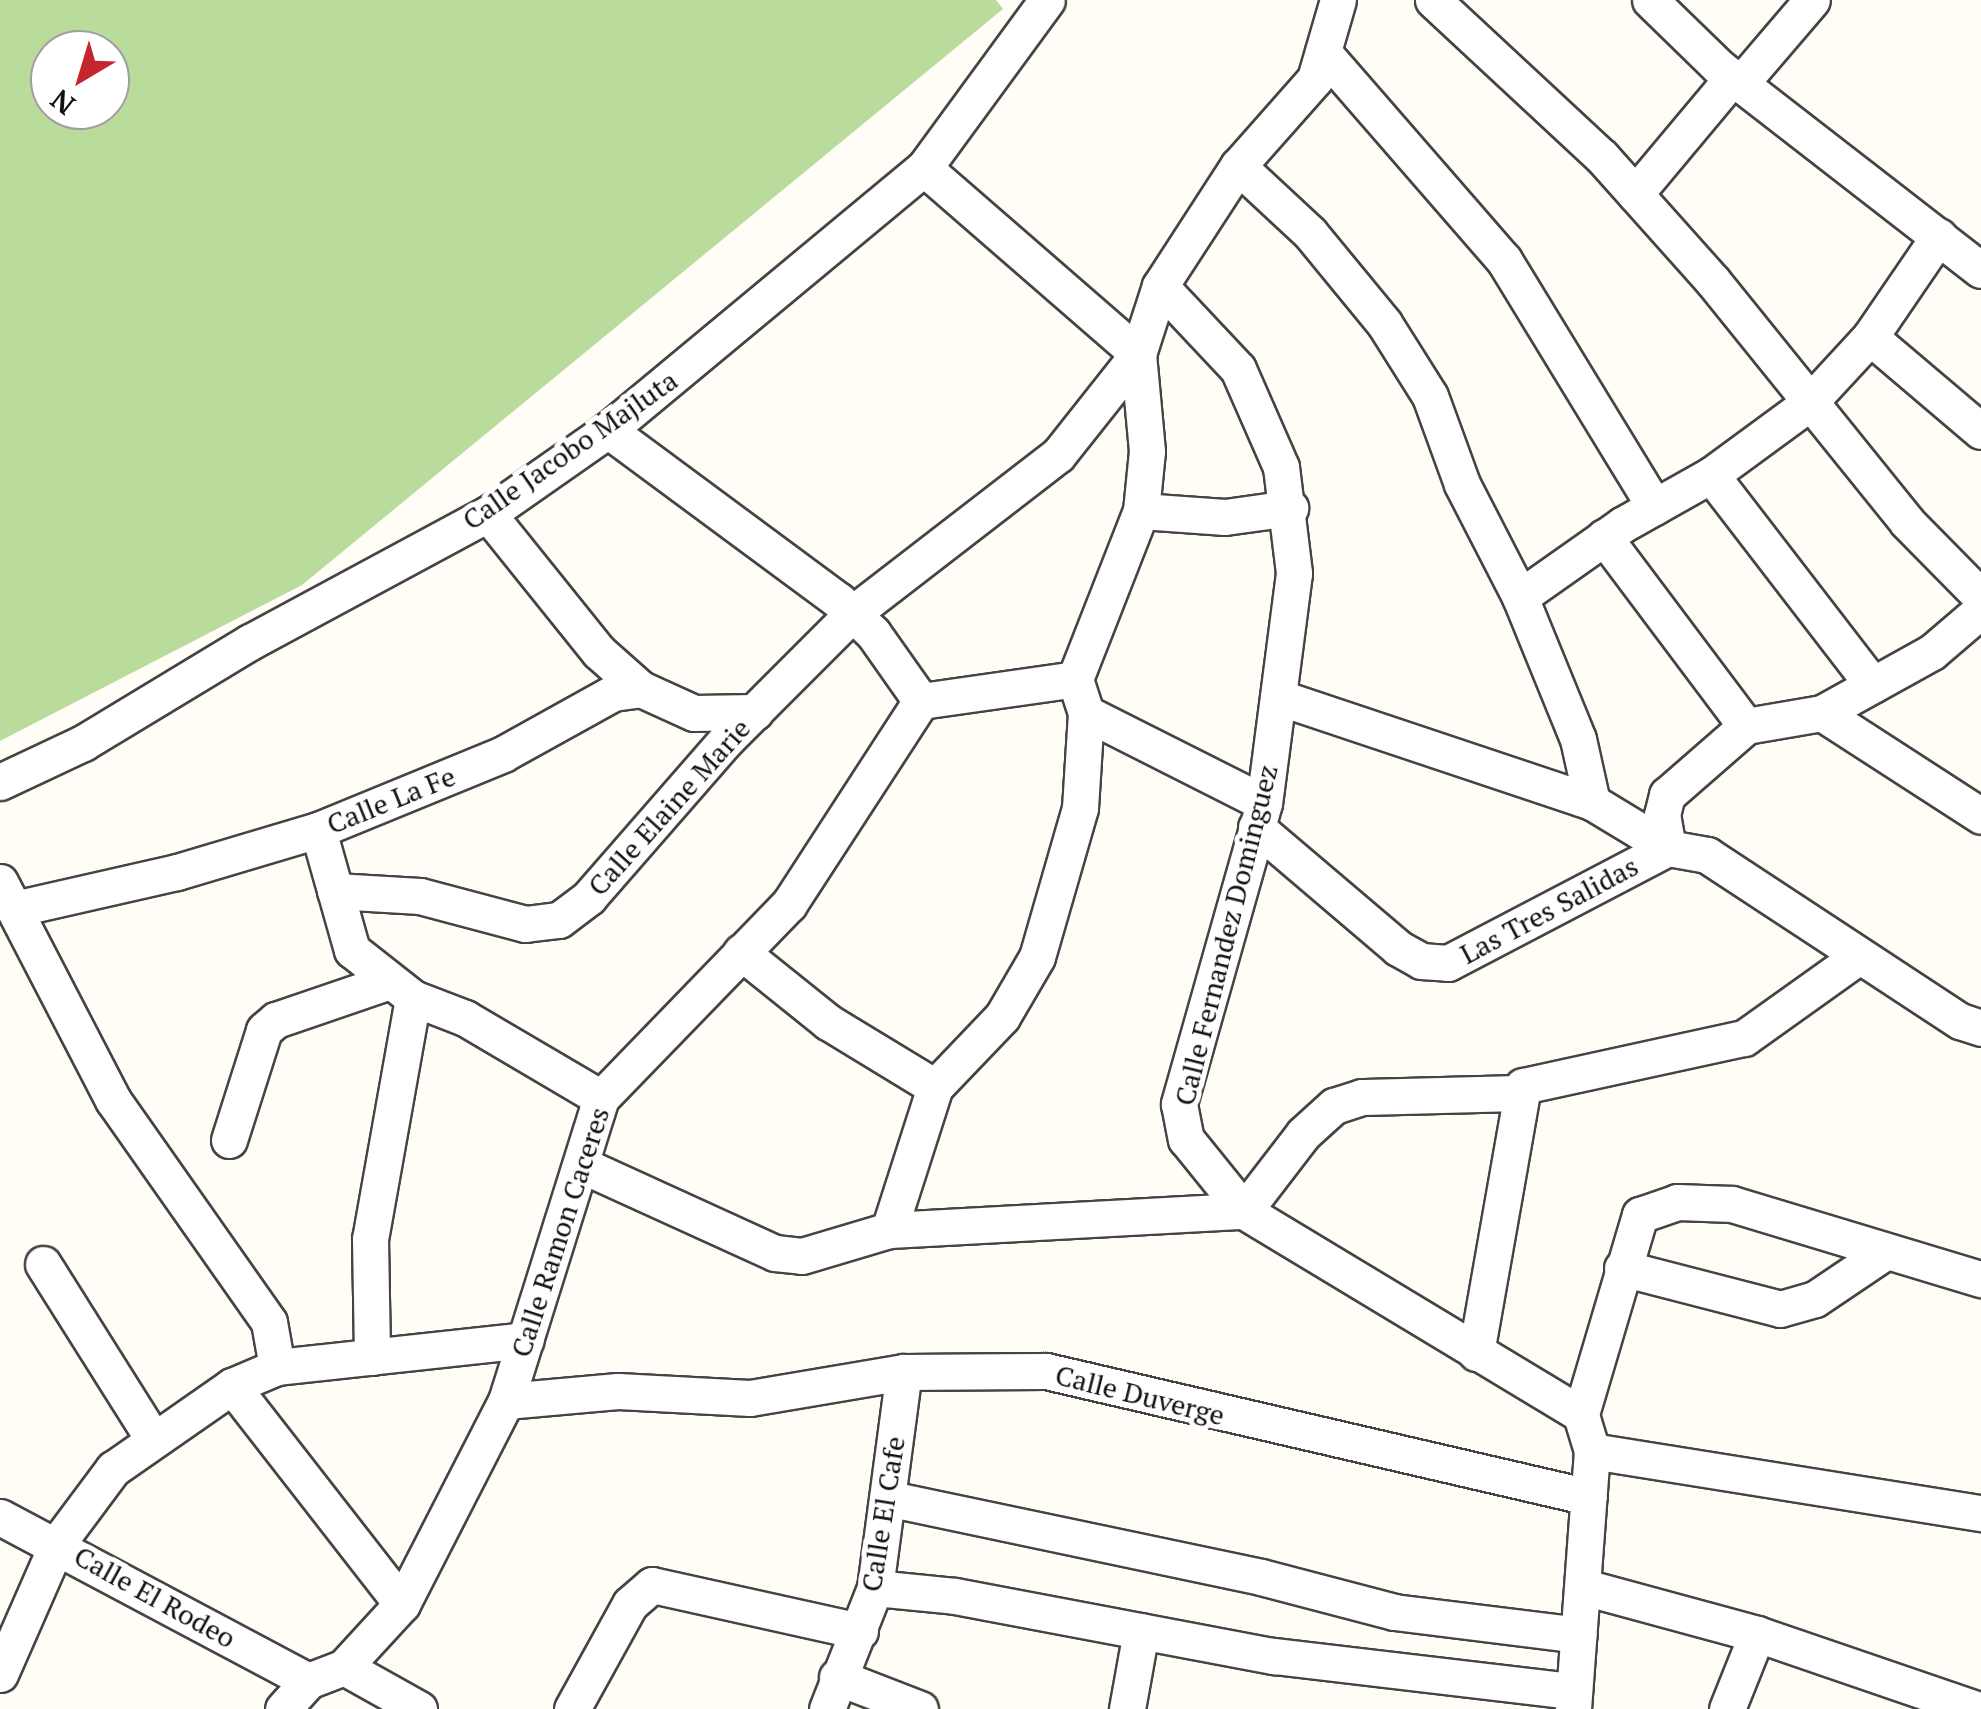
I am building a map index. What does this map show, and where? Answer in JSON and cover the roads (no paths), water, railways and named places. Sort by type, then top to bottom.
[{"type":"street","name":"Calle Jacobo Majluta","points":[[0,782],[83,743],[250,642],[488,514],[608,430],[924,168],[1048,0]]},
{"type":"street","points":[[888,1230],[935,1087],[1002,1017],[1037,957],[1080,808],[1086,714],[1074,679],[1141,511],[1146,451],[1138,354],[1160,286],[1238,166],[1316,79],[1338,0]]},
{"type":"street","points":[[1432,0],[1634,194],[1907,522],[1981,597]]},
{"type":"street","points":[[1650,0],[1737,80],[1981,270]]},
{"type":"street","points":[[1634,194],[1812,0]]},
{"type":"street","points":[[1323,52],[1504,260],[1655,507]]},
{"type":"street","points":[[1238,166],[1310,232],[1384,322],[1430,396],[1462,484],[1520,596],[1578,739],[1592,802]]},
{"type":"street","points":[[924,168],[1138,354]]},
{"type":"street","points":[[1520,596],[1604,538],[1711,475],[1810,403],[1870,337],[1938,236]]},
{"type":"street","name":"Calle Fernandez Dominguez","points":[[1160,286],[1238,369],[1281,466],[1290,508],[1294,573],[1260,814],[1179,1104],[1186,1139],[1244,1210],[1582,1414]]},
{"type":"street","points":[[1870,337],[1981,431]]},
{"type":"street","name":"Calle Elaine Marie","points":[[335,891],[420,896],[525,924],[559,920],[626,862],[754,712],[852,614],[1058,455],[1138,354]]},
{"type":"street","points":[[608,430],[852,614],[921,702],[1074,679]]},
{"type":"street","points":[[1711,475],[1872,684]]},
{"type":"street","points":[[1141,511],[1225,518],[1290,508]]},
{"type":"street","points":[[488,514],[599,652],[642,689],[694,713],[754,712]]},
{"type":"street","points":[[1604,538],[1746,726],[1822,713],[1932,652],[1981,610]]},
{"type":"street","name":"Calle La Fe","points":[[7,896],[177,872],[318,830],[504,754],[613,693],[642,689]]},
{"type":"street","points":[[1278,698],[1592,802],[1668,848],[1707,855],[1860,956],[1981,1028]]},
{"type":"street","name":"Calle Ramon Caceres","points":[[283,1709],[308,1681],[344,1667],[402,1604],[506,1401],[584,1166],[601,1098],[789,904],[921,702]]},
{"type":"street","points":[[1822,713],[1973,798]]},
{"type":"street","points":[[1086,714],[1260,814]]},
{"type":"street","name":"Las Tres Salidas","points":[[1260,814],[1421,961],[1448,963],[1668,848],[1662,815],[1667,795],[1746,726]]},
{"type":"street","points":[[318,830],[352,950],[402,990],[465,1018],[601,1098]]},
{"type":"street","points":[[7,896],[113,1100],[269,1322],[277,1367]]},
{"type":"street","points":[[741,952],[828,1022],[935,1087]]},
{"type":"street","points":[[1476,1353],[1500,1240],[1520,1093],[1529,1082],[1677,1058],[1744,1038],[1860,956]]},
{"type":"street","points":[[229,1140],[264,1030],[276,1020],[402,990]]},
{"type":"street","points":[[372,1357],[370,1239],[402,990]]},
{"type":"street","points":[[584,1166],[775,1253],[802,1256],[888,1230],[1244,1210],[1303,1134],[1334,1106],[1362,1097],[1520,1093]]},
{"type":"street","points":[[875,1588],[1141,1631],[1422,1693],[1574,1700],[1592,1451],[1582,1414],[1640,1215],[1677,1202],[1732,1204],[1882,1254],[1981,1279]]},
{"type":"street","points":[[1622,1268],[1780,1309],[1815,1299],[1882,1254]]},
{"type":"street","points":[[43,1264],[152,1439]]},
{"type":"street","points":[[0,1674],[57,1544],[113,1469],[232,1386],[277,1367],[526,1340]]},
{"type":"street","name":"Calle Duverge","points":[[506,1401],[618,1391],[750,1398],[904,1372],[1046,1372],[1588,1498]]},
{"type":"street","name":"Calle El Cafe","points":[[832,1693],[875,1588],[891,1499],[904,1372]]},
{"type":"street","points":[[232,1386],[402,1604]]},
{"type":"street","points":[[1592,1451],[1981,1513]]},
{"type":"street","points":[[891,1499],[1261,1577],[1394,1612],[1580,1635]]},
{"type":"street","name":"Calle El Rodeo","points":[[0,1517],[308,1681]]},
{"type":"street","points":[[572,1709],[630,1604],[652,1585],[860,1631]]},
{"type":"street","points":[[1584,1587],[1757,1634],[1976,1709]]},
{"type":"street","points":[[1128,1709],[1141,1631]]},
{"type":"street","points":[[1727,1709],[1757,1634]]},
{"type":"street","points":[[344,1667],[419,1709]]},
{"type":"street","points":[[832,1693],[920,1709]]}]
